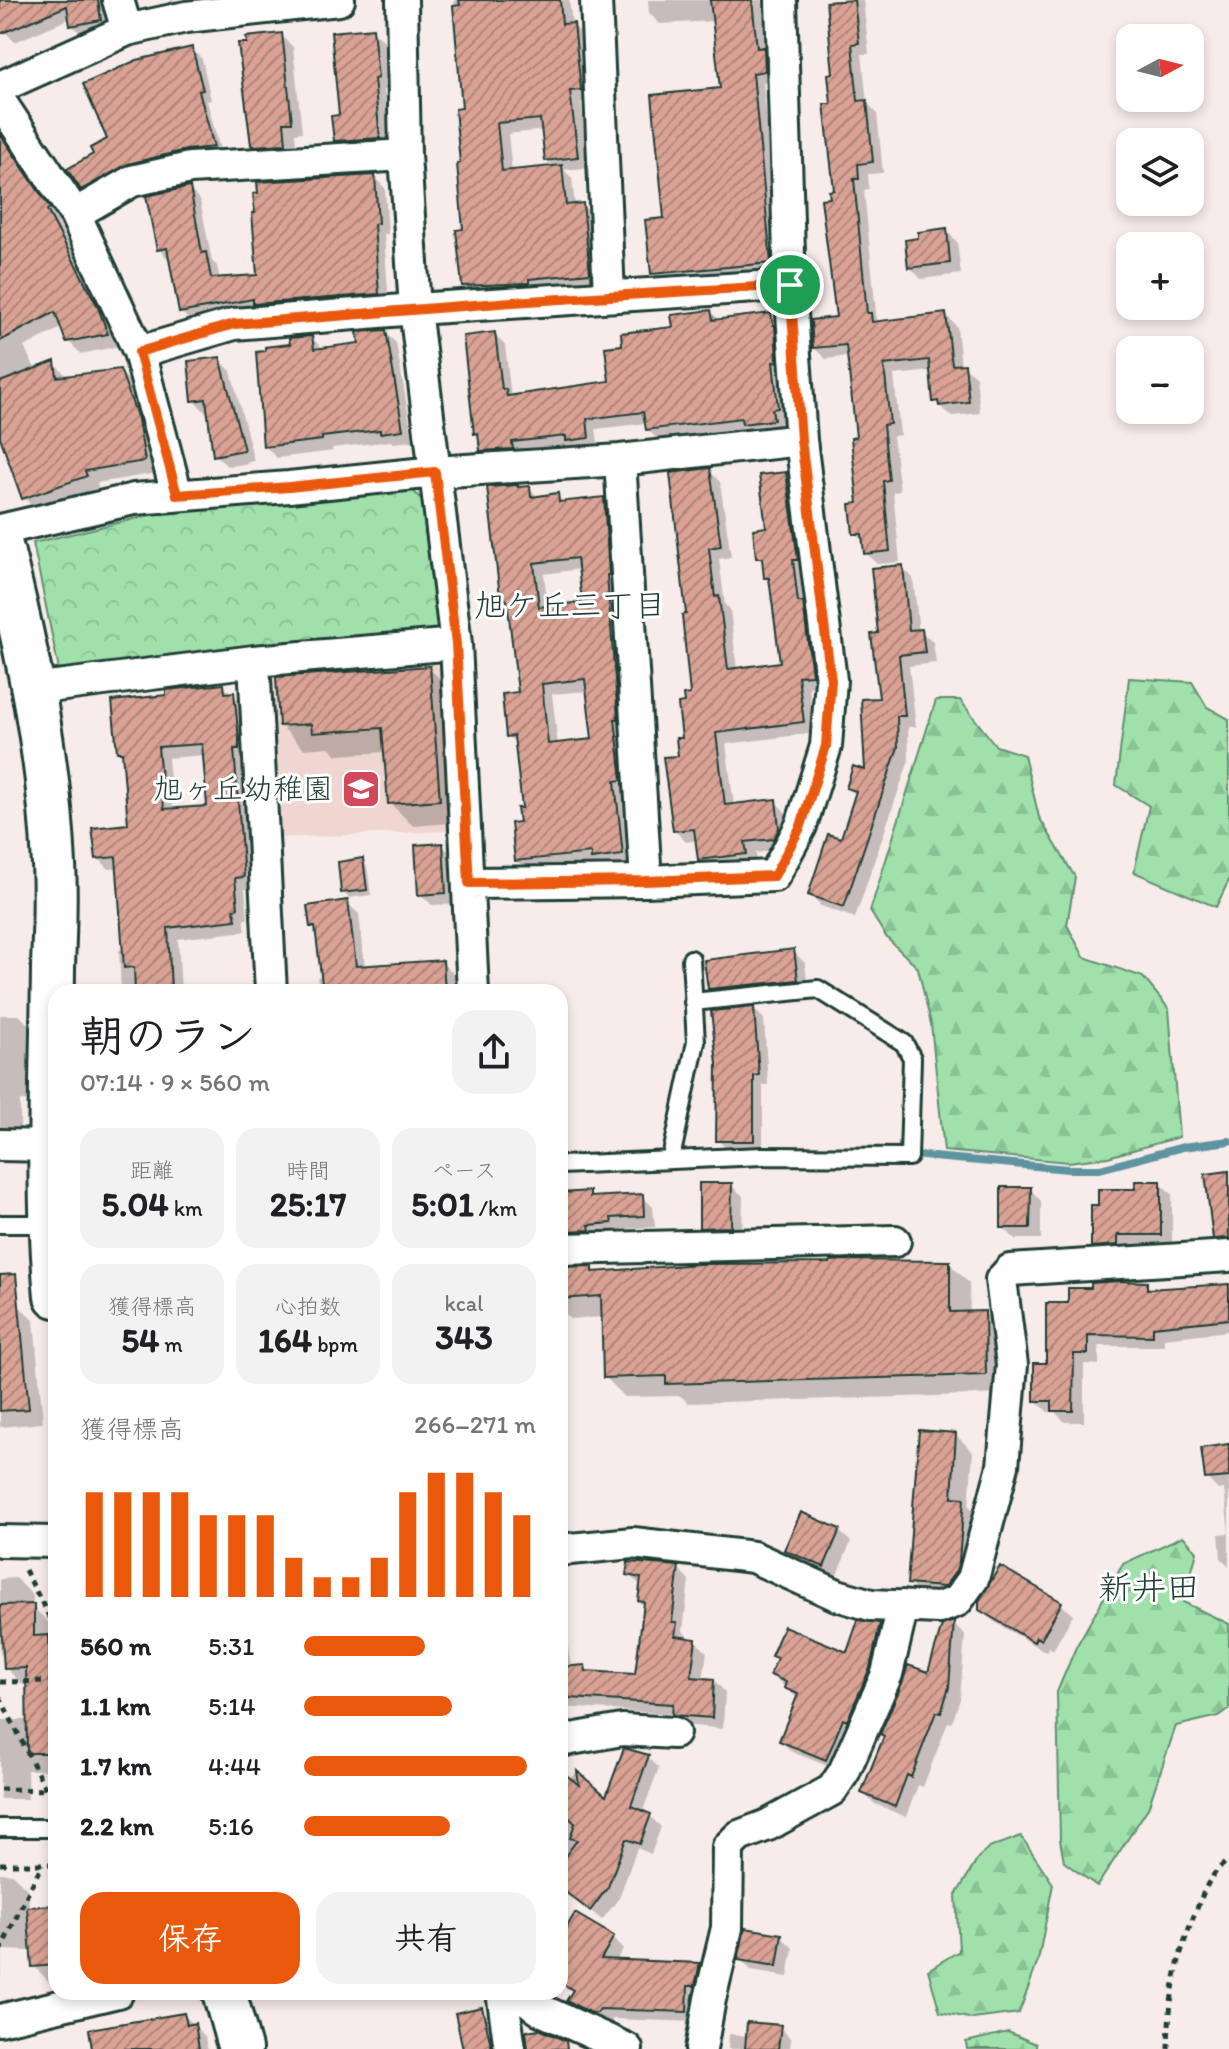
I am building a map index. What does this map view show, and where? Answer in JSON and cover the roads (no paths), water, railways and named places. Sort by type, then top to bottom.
[{"type":"street","points":[[118,0],[127,30]]},
{"type":"street","points":[[0,87],[127,30],[186,17],[339,0]]},
{"type":"street","points":[[402,0],[405,155],[415,309],[456,644],[473,984]]},
{"type":"street","points":[[596,0],[609,295]]},
{"type":"street","points":[[469,883],[774,876],[801,826],[826,746],[831,680],[801,440],[790,285],[781,0]]},
{"type":"street","points":[[0,101],[75,214],[139,352],[177,495]]},
{"type":"street","points":[[75,214],[132,181],[190,168],[405,155]]},
{"type":"street","points":[[139,352],[234,324],[609,295],[790,285]]},
{"type":"street","points":[[0,530],[134,499],[435,472],[620,460],[801,440]]},
{"type":"street","points":[[620,460],[646,881]]},
{"type":"street","points":[[0,542],[19,614],[49,780],[54,868],[54,984]]},
{"type":"street","points":[[33,689],[254,661],[456,644]]},
{"type":"street","points":[[254,661],[271,984]]},
{"type":"street","points":[[0,1145],[48,1146]]},
{"type":"street","points":[[568,1249],[895,1241]]},
{"type":"street","points":[[568,1549],[633,1543],[753,1557],[837,1595],[871,1605],[939,1608],[957,1601],[973,1579],[1003,1466],[1012,1365],[1001,1280],[1010,1270],[1229,1256]]},
{"type":"street","points":[[10,1552],[48,1544]]},
{"type":"street","points":[[701,2049],[727,1928],[728,1847],[739,1836],[768,1825],[832,1790],[844,1772],[887,1674],[903,1606]]},
{"type":"street","points":[[568,1740],[622,1730],[674,1733]]},
{"type":"street","points":[[0,2020],[84,2000]]},
{"type":"street","points":[[226,2000],[240,2049]]},
{"type":"street","points":[[503,2000],[510,2049]]},
{"type":"street","points":[[528,2000],[539,2009],[627,2049]]},
{"type":"lane","points":[[671,1158],[696,1042],[691,959]]},
{"type":"lane","points":[[568,1164],[671,1158],[909,1157],[912,1058],[904,1043],[818,989],[693,1002]]},
{"type":"lane","points":[[0,1224],[48,1224]]},
{"type":"lane","points":[[0,1828],[48,1828]]},
{"type":"waterway","points":[[922,1156],[1100,1169],[1183,1147],[1229,1141]]},
{"type":"place","name":"旭ヶ丘幼稚園","points":[[361,789]]},
{"type":"district","name":"旭ケ丘三丁目","points":[[570,605]]},
{"type":"district","name":"新井田","points":[[1149,1587]]}]
